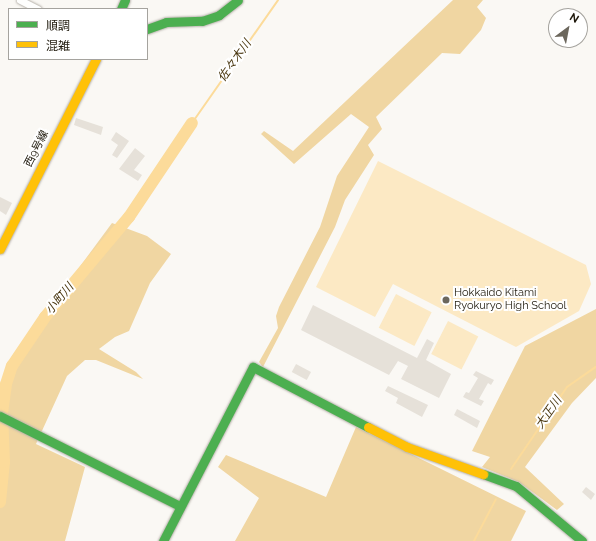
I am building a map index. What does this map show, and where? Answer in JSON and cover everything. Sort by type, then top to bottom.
[{"type":"street","points":[[20,0],[36,8]]},
{"type":"street","points":[[148,29],[166,22],[202,21],[223,13],[238,0]]},
{"type":"street","name":"西9号線","points":[[0,250],[95,60]]},
{"type":"street","points":[[163,541],[253,367],[407,447],[516,486],[582,541]]},
{"type":"street","points":[[0,416],[180,506]]},
{"type":"shaded area","points":[[453,0],[483,0],[477,7],[486,18],[481,30],[460,54],[442,53],[376,117],[382,129],[368,145],[374,155],[345,200],[335,227],[263,367],[259,362],[278,328],[276,316],[279,307],[320,227],[337,176],[369,127],[351,114],[294,164],[261,134],[264,131],[293,151]]},
{"type":"shaded area","points":[[378,161],[586,265],[591,284],[579,311],[516,347],[393,284],[375,317],[316,287]]},
{"type":"shaded area","points":[[112,223],[147,236],[171,254],[150,283],[129,331],[115,337],[99,349],[136,372],[143,379],[96,360],[85,360],[67,376],[36,444],[85,467],[65,541],[0,541],[0,390],[5,370],[56,294],[67,284]]},
{"type":"shaded area","points":[[396,294],[432,312],[414,346],[379,328]]},
{"type":"shaded area","points":[[596,309],[596,378],[572,403],[525,467],[564,504],[557,510],[519,482],[482,467],[490,457],[472,451],[525,346]]},
{"type":"shaded area","points":[[448,321],[478,336],[461,369],[431,354]]},
{"type":"shaded area","points":[[356,427],[526,511],[511,541],[235,541],[259,498],[218,467],[226,455],[326,497]]},
{"type":"building","points":[[76,118],[103,127],[101,135],[74,125]]},
{"type":"building","points":[[116,132],[129,141],[117,158],[112,155],[118,145],[111,140]]},
{"type":"building","points":[[135,148],[145,156],[134,170],[142,175],[138,181],[119,169]]},
{"type":"building","points":[[0,197],[12,203],[6,215],[0,211]]},
{"type":"building","points":[[313,305],[417,358],[427,339],[434,343],[426,360],[451,374],[439,398],[401,379],[408,366],[398,361],[389,375],[301,330]]},
{"type":"building","points":[[296,364],[311,372],[307,380],[292,372]]},
{"type":"building","points":[[476,371],[494,380],[491,385],[488,383],[479,399],[484,401],[481,406],[463,397],[466,392],[469,393],[478,378],[473,375]]},
{"type":"building","points":[[388,386],[428,405],[422,417],[396,403],[398,398],[385,391]]},
{"type":"building","points":[[457,409],[480,421],[477,428],[454,415]]},
{"type":"building","points":[[586,487],[595,494],[591,500],[582,492]]},
{"type":"waterway","name":"佐々木川","points":[[192,123],[278,0]]},
{"type":"waterway","name":"小町川","points":[[0,502],[4,462],[2,413],[6,384],[12,366],[45,317],[129,217],[192,123]]},
{"type":"waterway","name":"大正川","points":[[511,469],[567,387],[596,367]]},
{"type":"waterway","name":"大正川","points":[[474,541],[496,499]]},
{"type":"traffic: fast","points":[[121,8],[125,0]]},
{"type":"traffic: fast","points":[[148,29],[166,22],[202,21],[219,15],[238,0]]},
{"type":"traffic: fast","points":[[163,541],[253,367],[368,427]]},
{"type":"traffic: fast","points":[[0,416],[180,506]]},
{"type":"traffic: fast","points":[[483,474],[516,486],[582,541]]},
{"type":"traffic: slow","points":[[0,249],[95,60]]},
{"type":"traffic: slow","points":[[368,427],[407,447],[483,474]]},
{"type":"place","name":"Hokkaido Kitami Ryokuryo High School","points":[[446,300]]}]
